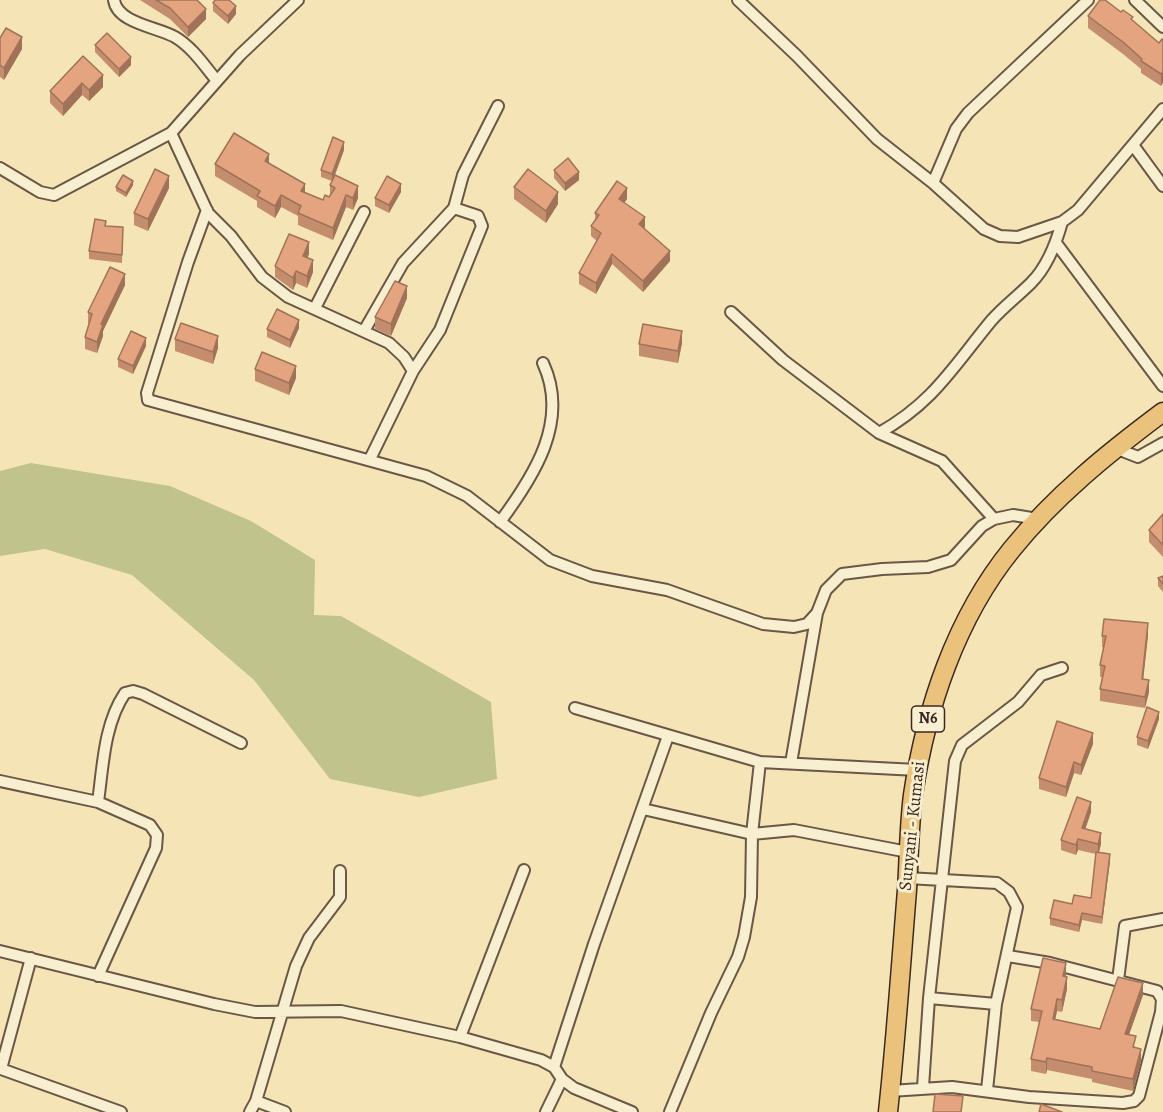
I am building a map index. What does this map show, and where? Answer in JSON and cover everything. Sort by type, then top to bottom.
[{"type":"main road","name":"Sunyani - Kumasi","points":[[888,1112],[908,878],[908,852],[917,770],[924,731],[946,665],[976,601],[1011,550],[1038,519],[1115,448],[1163,412]]},
{"type":"street","points":[[114,0],[121,14],[174,36],[187,45],[217,81]]},
{"type":"street","points":[[0,168],[40,192],[54,195],[171,133],[217,81],[298,0]]},
{"type":"street","points":[[738,0],[797,56],[878,139],[933,183],[984,229],[999,236],[1018,237],[1062,222],[1078,210],[1163,109]]},
{"type":"street","points":[[933,183],[956,129],[968,113],[1088,0]]},
{"type":"street","points":[[1136,0],[1163,27]]},
{"type":"street","points":[[364,331],[403,263],[454,208],[463,176],[498,106]]},
{"type":"street","points":[[171,133],[207,210],[274,288],[389,343],[404,357],[413,371]]},
{"type":"street","points":[[1133,145],[1163,186]]},
{"type":"street","points":[[370,459],[413,371],[440,330],[482,226],[478,216],[454,208]]},
{"type":"street","points":[[207,210],[167,327],[147,393],[148,400],[426,476],[467,496],[550,560],[592,576],[667,590],[763,624],[794,627],[807,624],[817,613]]},
{"type":"street","points":[[315,308],[364,212]]},
{"type":"street","points":[[879,433],[904,419],[924,403],[992,319],[1033,281],[1056,243],[1062,222]]},
{"type":"street","points":[[1056,243],[1163,386]]},
{"type":"street","points":[[731,312],[783,360],[879,433],[942,461],[994,519]]},
{"type":"street","points":[[500,522],[522,492],[547,443],[552,422],[552,381],[543,363]]},
{"type":"street","points":[[1115,448],[1138,458],[1163,443]]},
{"type":"street","points":[[791,763],[817,613],[826,590],[842,574],[882,568],[928,567],[951,560],[982,526],[994,519],[1013,515],[1038,519]]},
{"type":"street","points":[[923,1087],[928,998],[952,775],[962,745],[1018,702],[1041,675],[1062,668]]},
{"type":"street","points":[[98,802],[105,748],[114,714],[125,693],[133,691],[142,694],[241,742]]},
{"type":"street","points":[[575,708],[760,762],[917,770]]},
{"type":"street","points":[[554,1067],[594,944],[644,810],[668,736]]},
{"type":"street","points":[[669,1112],[711,1013],[738,957],[744,937],[751,897],[752,834],[760,762]]},
{"type":"street","points":[[0,781],[98,802],[150,825],[157,835],[156,848],[98,976]]},
{"type":"street","points":[[644,810],[752,834],[794,830],[908,852]]},
{"type":"street","points":[[460,1037],[524,870]]},
{"type":"street","points":[[250,1112],[256,1101],[296,966],[309,938],[340,897],[340,871]]},
{"type":"street","points":[[908,878],[997,883],[1010,892],[1017,908],[996,1004],[987,1090]]},
{"type":"street","points":[[1118,980],[1125,926],[1163,919]]},
{"type":"street","points":[[0,951],[255,1012],[342,1011],[460,1037],[541,1060],[554,1067],[562,1079],[587,1095],[632,1112]]},
{"type":"street","points":[[890,1091],[923,1087],[987,1090],[1029,1097],[1123,1103],[1134,1101],[1142,1089],[1161,1012],[1162,999],[1157,991],[1008,956]]},
{"type":"street","points":[[31,958],[1,1071],[121,1112]]},
{"type":"street","points":[[928,998],[996,1004]]},
{"type":"street","points":[[546,1112],[562,1079]]},
{"type":"street","points":[[256,1101],[285,1112]]},
{"type":"green space","points":[[31,463],[170,486],[251,521],[315,560],[314,615],[341,616],[491,702],[497,779],[419,797],[330,779],[254,680],[132,575],[45,549],[0,556],[0,471]]},
{"type":"building","points":[[156,0],[197,0],[206,9],[188,27],[170,8]]},
{"type":"building","points":[[215,0],[229,0],[236,6],[228,16],[213,3]]},
{"type":"building","points":[[1100,0],[1105,0],[1121,12],[1123,10],[1133,17],[1131,19],[1159,43],[1163,40],[1163,72],[1161,74],[1141,61],[1142,59],[1123,42],[1088,16]]},
{"type":"building","points":[[6,28],[22,37],[4,68],[0,65],[0,38]]},
{"type":"building","points":[[107,33],[131,57],[119,69],[95,45]]},
{"type":"building","points":[[83,56],[103,75],[89,90],[82,83],[63,104],[50,91]]},
{"type":"building","points":[[234,133],[269,154],[265,161],[305,184],[301,191],[323,200],[325,195],[329,197],[335,188],[330,185],[335,175],[358,186],[353,198],[346,195],[333,228],[298,213],[301,206],[281,195],[275,206],[257,196],[260,191],[215,164]]},
{"type":"building","points":[[333,137],[344,142],[332,174],[321,170]]},
{"type":"building","points":[[568,158],[579,172],[565,183],[554,170]]},
{"type":"building","points":[[155,169],[169,176],[148,219],[134,213]]},
{"type":"building","points":[[528,169],[558,192],[546,211],[514,187]]},
{"type":"building","points":[[123,175],[133,181],[126,193],[116,187]]},
{"type":"building","points":[[387,176],[401,184],[389,205],[375,198]]},
{"type":"building","points":[[617,181],[627,188],[619,199],[645,217],[639,224],[670,251],[643,281],[612,254],[596,283],[579,273],[601,233],[591,226],[599,215],[595,213]]},
{"type":"building","points":[[95,219],[106,221],[105,226],[123,227],[122,255],[89,251]]},
{"type":"building","points":[[289,234],[309,242],[303,256],[313,260],[307,276],[296,271],[293,278],[275,266]]},
{"type":"building","points":[[110,267],[125,274],[101,324],[103,325],[97,342],[85,337],[92,314],[88,312]]},
{"type":"building","points":[[395,281],[407,286],[391,324],[375,317]]},
{"type":"building","points":[[277,309],[299,320],[290,340],[267,329]]},
{"type":"building","points":[[181,323],[218,336],[213,352],[175,339]]},
{"type":"building","points":[[643,324],[682,331],[678,351],[639,344]]},
{"type":"building","points":[[131,331],[146,338],[133,366],[118,359]]},
{"type":"building","points":[[262,352],[296,366],[289,383],[255,369]]},
{"type":"building","points":[[1163,514],[1163,545],[1149,530]]},
{"type":"building","points":[[1104,619],[1148,623],[1142,679],[1149,680],[1145,697],[1100,689],[1105,666],[1100,665],[1106,636],[1102,636]]},
{"type":"building","points":[[1147,707],[1159,712],[1148,741],[1137,737]]},
{"type":"building","points":[[1057,721],[1093,733],[1081,765],[1074,762],[1066,787],[1039,778]]},
{"type":"building","points":[[1077,797],[1091,802],[1082,828],[1101,833],[1098,844],[1078,839],[1076,845],[1061,840]]},
{"type":"building","points":[[1096,852],[1110,854],[1102,917],[1082,913],[1079,925],[1050,918],[1054,900],[1072,904],[1074,895],[1091,898]]},
{"type":"building","points":[[1043,958],[1066,963],[1063,976],[1067,977],[1062,1000],[1057,999],[1053,1019],[1100,1029],[1118,977],[1143,983],[1125,1034],[1136,1036],[1133,1047],[1141,1049],[1133,1079],[1092,1071],[1092,1067],[1047,1058],[1046,1062],[1031,1059],[1042,1011],[1031,1009]]},
{"type":"building","points":[[935,1094],[963,1096],[961,1112],[933,1112]]},
{"type":"building","points":[[1041,1104],[1062,1112],[1039,1112]]}]
